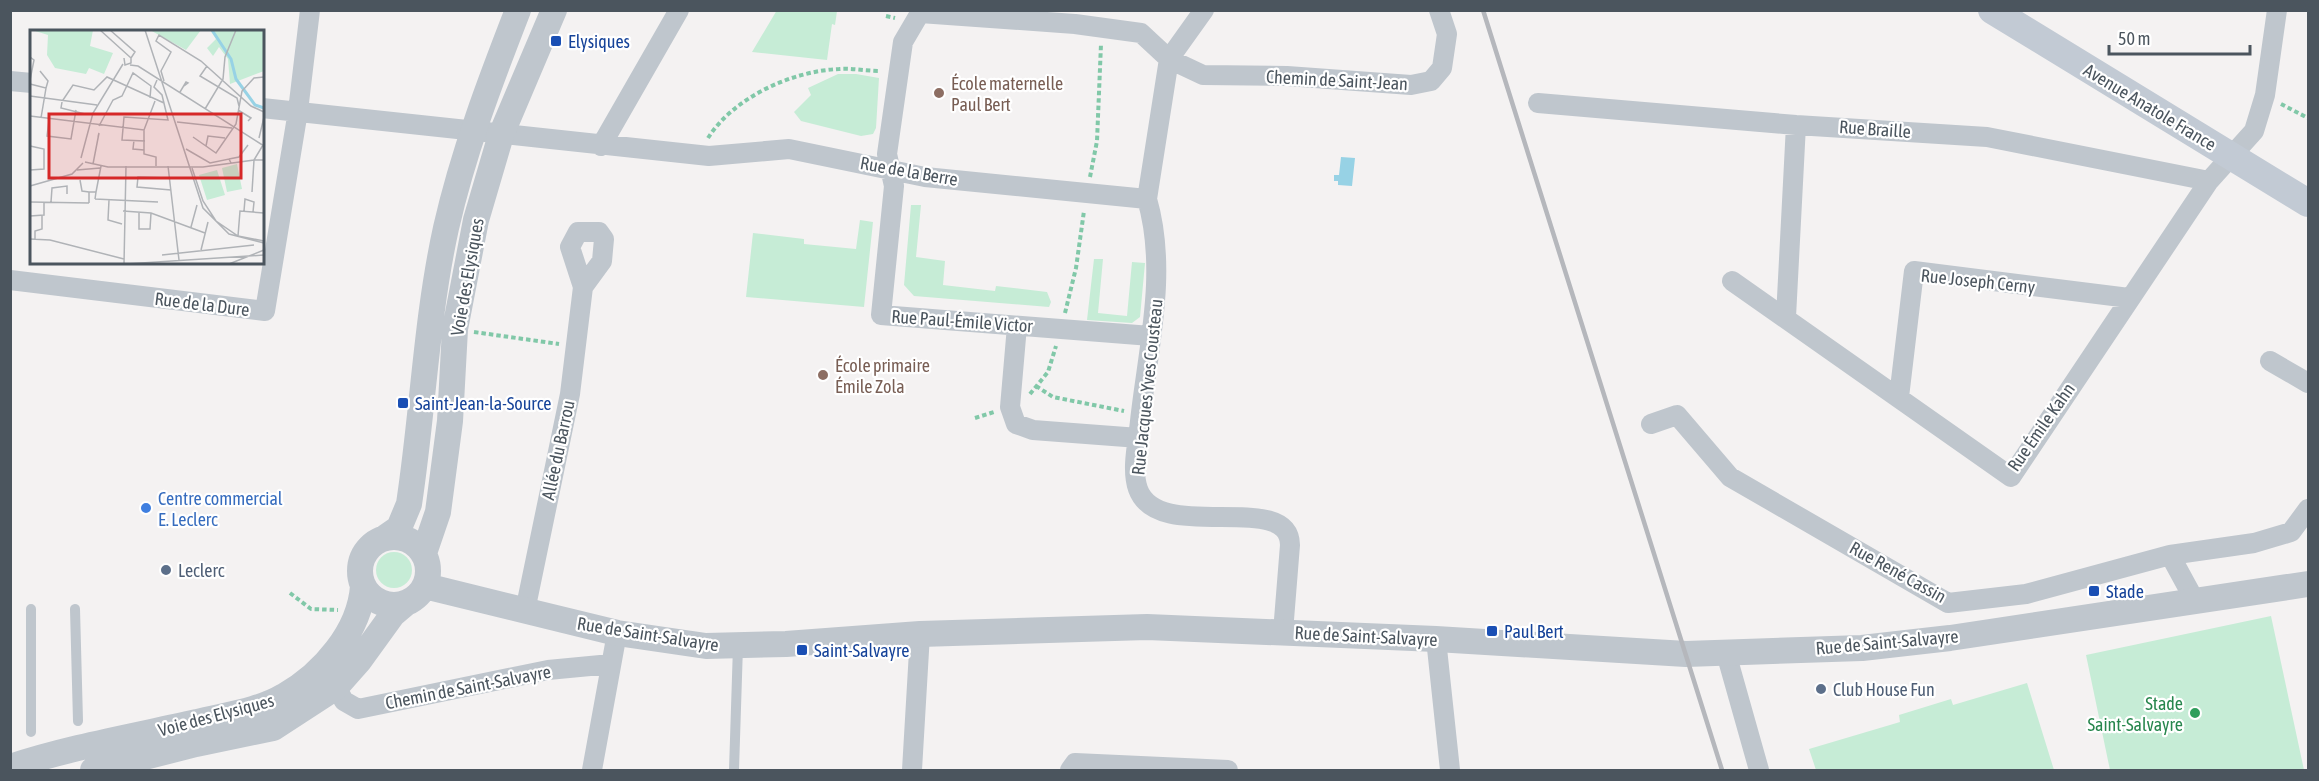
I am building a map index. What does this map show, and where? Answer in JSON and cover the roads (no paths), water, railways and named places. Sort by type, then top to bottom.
[{"type":"main road","name":"Avenue Anatole France","points":[[1992,10],[2308,203]]},
{"type":"street","points":[[298,111],[310,10]]},
{"type":"street","name":"Voie des Elysiques","points":[[386,537],[399,528],[409,504],[434,297],[446,228],[473,130],[518,10]]},
{"type":"street","name":"Voie des Elysiques","points":[[424,554],[439,502],[450,421],[456,329],[476,220],[501,135],[554,10]]},
{"type":"street","points":[[600,146],[679,10]]},
{"type":"street","points":[[1147,199],[1169,59],[1204,10]]},
{"type":"street","name":"Chemin de Saint-Jean","points":[[892,171],[887,154],[903,42],[920,13],[1141,33],[1169,59],[1203,75],[1287,76],[1411,85],[1431,81],[1442,68],[1447,34],[1439,10]]},
{"type":"street","name":"Rue Émile Kahn","points":[[1732,281],[1786,316],[2011,477],[2209,181],[2254,131],[2265,95],[2277,10]]},
{"type":"street","points":[[10,81],[30,83]]},
{"type":"street","name":"Rue Braille","points":[[1538,103],[1796,125],[1987,137],[2209,181]]},
{"type":"street","name":"Rue de la Berre","points":[[264,108],[600,146],[702,155],[789,148],[925,177],[1147,199]]},
{"type":"street","name":"Rue de la Dure","points":[[10,280],[265,311],[298,111]]},
{"type":"street","points":[[1786,316],[1796,125]]},
{"type":"street","name":"Rue Paul-Émile Victor","points":[[892,171],[894,186],[881,315],[1150,336]]},
{"type":"street","name":"Rue Jacques Yves Cousteau","points":[[1147,199],[1152,215],[1158,287],[1138,438],[1136,470],[1138,489],[1146,503],[1172,514],[1268,519],[1285,527],[1290,535],[1290,545],[1283,632]]},
{"type":"street","name":"Rue Joseph Cerny","points":[[1899,397],[1914,271],[2129,298]]},
{"type":"street","name":"Allée du Barrou","points":[[525,611],[570,394],[583,287]]},
{"type":"street","points":[[1017,326],[1010,406],[1016,424],[1033,430],[1138,438]]},
{"type":"street","points":[[2270,361],[2308,383]]},
{"type":"street","name":"Rue René Cassin","points":[[1651,424],[1677,415],[1730,477],[1948,603],[2026,594],[2170,555]]},
{"type":"street","points":[[2195,601],[2170,555],[2254,543],[2291,532],[2308,509]]},
{"type":"street","points":[[386,537],[407,539],[424,554],[428,565],[416,595],[387,604],[376,600],[363,586],[360,574],[363,555],[368,547],[386,537]]},
{"type":"street","name":"Rue de Saint-Salvayre","points":[[416,595],[525,611],[617,633],[705,646],[738,646],[920,634],[1147,627],[1436,639],[1686,654],[1862,648],[1950,638],[2308,584]]},
{"type":"street","name":"Voie des Elysiques","points":[[10,767],[234,713],[283,697],[323,669],[356,618],[363,586]]},
{"type":"street","name":"Voie des Elysiques","points":[[93,771],[196,744],[273,728],[336,687],[360,661],[393,614],[416,595]]},
{"type":"street","points":[[592,771],[617,633]]},
{"type":"street","points":[[912,771],[920,634]]},
{"type":"street","points":[[1436,639],[1450,771]]},
{"type":"street","points":[[1726,653],[1759,771]]},
{"type":"street","name":"Chemin de Saint-Salvayre","points":[[336,687],[344,701],[358,709],[548,670],[611,664]]},
{"type":"street","points":[[1072,767],[1228,771]]},
{"type":"lane","points":[[31,609],[32,732]]},
{"type":"lane","points":[[75,609],[78,722]]},
{"type":"lane","points":[[734,771],[738,646]]},
{"type":"water","points":[[1341,157],[1355,158],[1352,186],[1338,185],[1338,181],[1334,181],[1334,175],[1339,175]]},
{"type":"railway","points":[[1483,10],[1722,770]]},
{"type":"place","name":"Elysiques","points":[[556,41]]},
{"type":"place","name":"École maternelle Paul Bert","points":[[939,93]]},
{"type":"place","name":"École primaire Émile Zola","points":[[823,375]]},
{"type":"place","name":"Saint-Jean-la-Source","points":[[403,403]]},
{"type":"place","name":"Centre commercial E. Leclerc","points":[[146,508]]},
{"type":"place","name":"Leclerc","points":[[166,570]]},
{"type":"place","name":"Stade","points":[[2094,591]]},
{"type":"place","name":"Paul Bert","points":[[1492,631]]},
{"type":"place","name":"Saint-Salvayre","points":[[802,650]]},
{"type":"place","name":"Club House Fun","points":[[1821,689]]},
{"type":"place","name":"Stade Saint-Salvayre","points":[[2195,713]]}]
